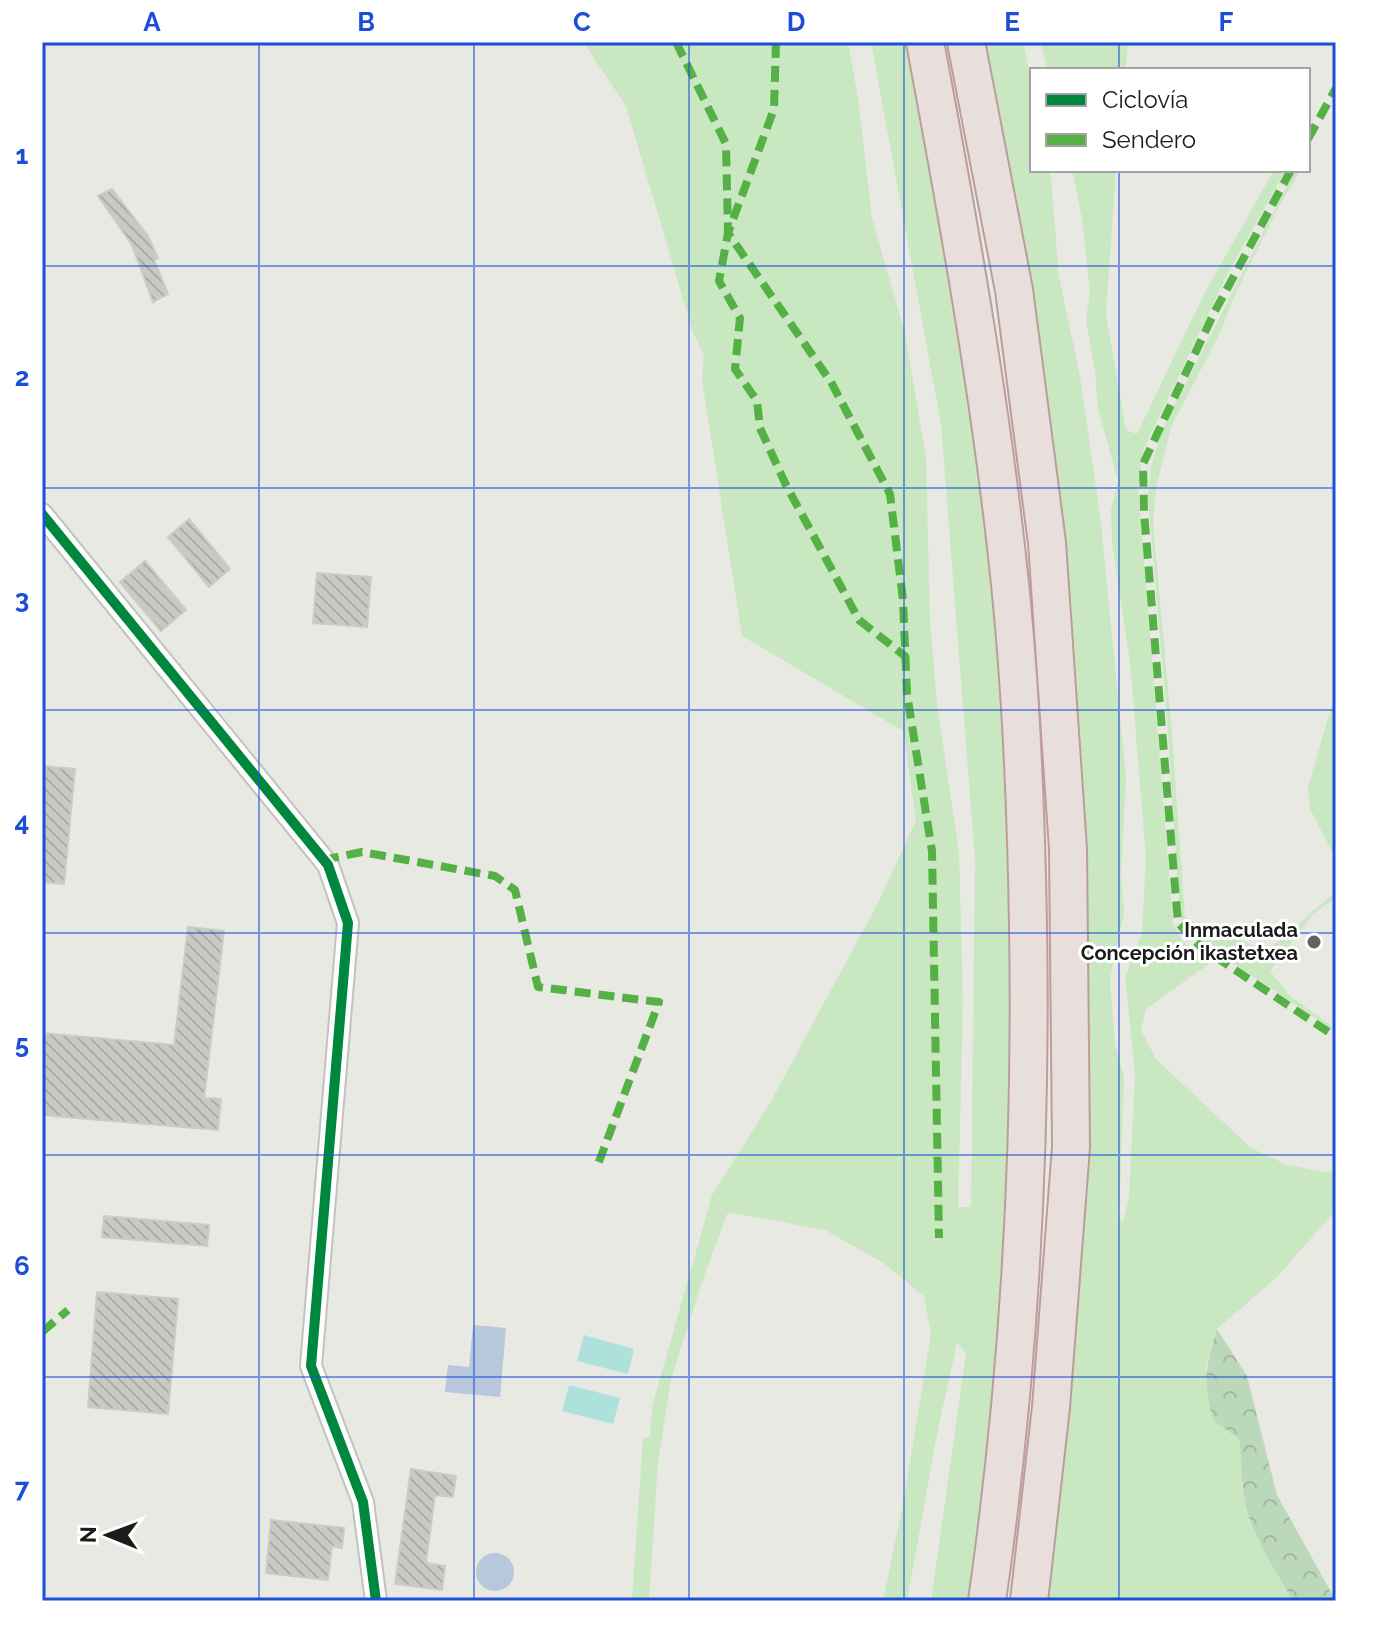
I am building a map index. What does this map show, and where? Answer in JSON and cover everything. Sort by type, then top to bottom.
[{"type":"highway","points":[[925,42],[970,286],[1007,556],[1019,691],[1027,844],[1028,1148],[1022,1266],[1011,1407],[987,1601]]},
{"type":"highway","points":[[966,42],[1014,290],[1047,543],[1068,849],[1071,1147],[1051,1407],[1029,1601]]},
{"type":"street","points":[[42,514],[328,865],[348,923],[311,1366],[363,1502],[376,1601]]},
{"type":"green space","points":[[583,42],[848,42],[872,218],[905,333],[926,458],[930,620],[937,704],[959,852],[963,1002],[958,1207],[971,1207],[975,860],[941,424],[871,42],[907,42],[949,278],[986,524],[1005,712],[1010,873],[1009,1139],[998,1365],[967,1601],[931,1601],[966,1353],[957,1343],[907,1601],[883,1601],[902,1509],[931,1334],[924,1296],[882,1262],[825,1230],[728,1212],[671,1379],[658,1462],[649,1601],[632,1601],[643,1438],[650,1437],[652,1407],[712,1195],[770,1103],[878,903],[916,820],[903,731],[742,636],[702,380],[704,355],[693,333],[626,106]]},
{"type":"green space","points":[[984,42],[1023,42],[1030,75],[1030,172],[1050,172],[1059,277],[1080,376],[1101,522],[1126,778],[1121,875],[1124,913],[1110,978],[1115,1043],[1124,1077],[1119,1218],[1123,1222],[1129,1198],[1135,1074],[1125,977],[1142,933],[1146,857],[1130,663],[1112,542],[1111,510],[1118,481],[1098,409],[1086,320],[1090,291],[1082,219],[1072,172],[1116,172],[1106,315],[1126,430],[1137,434],[1205,292],[1273,172],[1285,172],[1228,273],[1144,448],[1138,486],[1173,923],[1183,942],[1213,961],[1146,1009],[1141,1030],[1156,1059],[1251,1148],[1287,1165],[1336,1171],[1336,1210],[1277,1277],[1217,1329],[1205,1369],[1231,1419],[1240,1444],[1243,1493],[1251,1522],[1293,1601],[1043,1601],[1057,1504],[1076,1310],[1085,1018],[1081,823],[1071,636],[1060,525]]},
{"type":"green space","points":[[1040,42],[1128,42],[1125,68],[1047,68]]},
{"type":"green space","points":[[1294,172],[1300,172],[1280,204],[1235,294],[1221,331],[1171,427],[1156,489],[1153,523],[1185,917],[1205,929],[1265,949],[1336,893],[1336,898],[1313,914],[1270,971],[1290,996],[1336,1032],[1191,935],[1180,916],[1148,497],[1151,467],[1161,432]]},
{"type":"green space","points":[[1336,691],[1336,859],[1310,809],[1308,787]]},
{"type":"green space","points":[[1217,1329],[1247,1376],[1277,1495],[1336,1601],[1293,1601],[1256,1534],[1243,1490],[1239,1439],[1213,1420],[1210,1406],[1207,1374]]},
{"type":"shaded area","points":[[473,1325],[506,1328],[500,1397],[445,1392],[448,1365],[469,1367]]},
{"type":"shaded area","points":[[584,1335],[634,1349],[628,1374],[577,1361]]},
{"type":"shaded area","points":[[569,1385],[620,1398],[613,1424],[562,1411]]},
{"type":"shaded area","points":[[495,1553],[509,1558],[514,1572],[509,1586],[495,1591],[481,1586],[476,1572],[481,1558]]},
{"type":"building","points":[[112,189],[148,236],[158,258],[154,260],[168,294],[153,302],[132,245],[98,196]]},
{"type":"building","points":[[189,519],[230,569],[209,587],[168,537]]},
{"type":"building","points":[[145,561],[186,610],[161,631],[120,582]]},
{"type":"building","points":[[317,573],[371,577],[367,627],[313,623]]},
{"type":"building","points":[[42,766],[75,769],[64,884],[42,882]]},
{"type":"building","points":[[188,927],[224,931],[204,1098],[221,1099],[218,1130],[42,1115],[42,1033],[174,1045]]},
{"type":"building","points":[[104,1216],[209,1225],[207,1246],[102,1237]]},
{"type":"building","points":[[97,1292],[178,1299],[168,1414],[88,1407]]},
{"type":"building","points":[[411,1469],[456,1476],[453,1497],[435,1495],[426,1563],[445,1566],[442,1590],[395,1584]]},
{"type":"building","points":[[271,1520],[344,1528],[342,1548],[332,1546],[328,1580],[266,1573]]},
{"type":"marked path","points":[[676,42],[726,144],[728,233],[831,382],[890,494],[903,600],[907,694],[932,851],[939,1238]]},
{"type":"marked path","points":[[776,42],[774,109],[728,233],[719,281],[740,318],[735,369],[757,401],[760,428],[786,485],[859,620],[906,657]]},
{"type":"marked path","points":[[1310,135],[1336,88]]},
{"type":"marked path","points":[[1290,172],[1214,313],[1143,464],[1144,512],[1178,923],[1202,948],[1336,1037]]},
{"type":"marked path","points":[[323,860],[362,852],[495,876],[515,890],[538,987],[659,1002],[597,1167]]},
{"type":"marked path","points":[[42,1332],[68,1310]]},
{"type":"cycle path","points":[[42,514],[328,865],[348,923],[311,1366],[363,1502],[376,1601]]},
{"type":"place","name":"Inmaculada Concepción ikastetxea","points":[[1314,942]]}]
